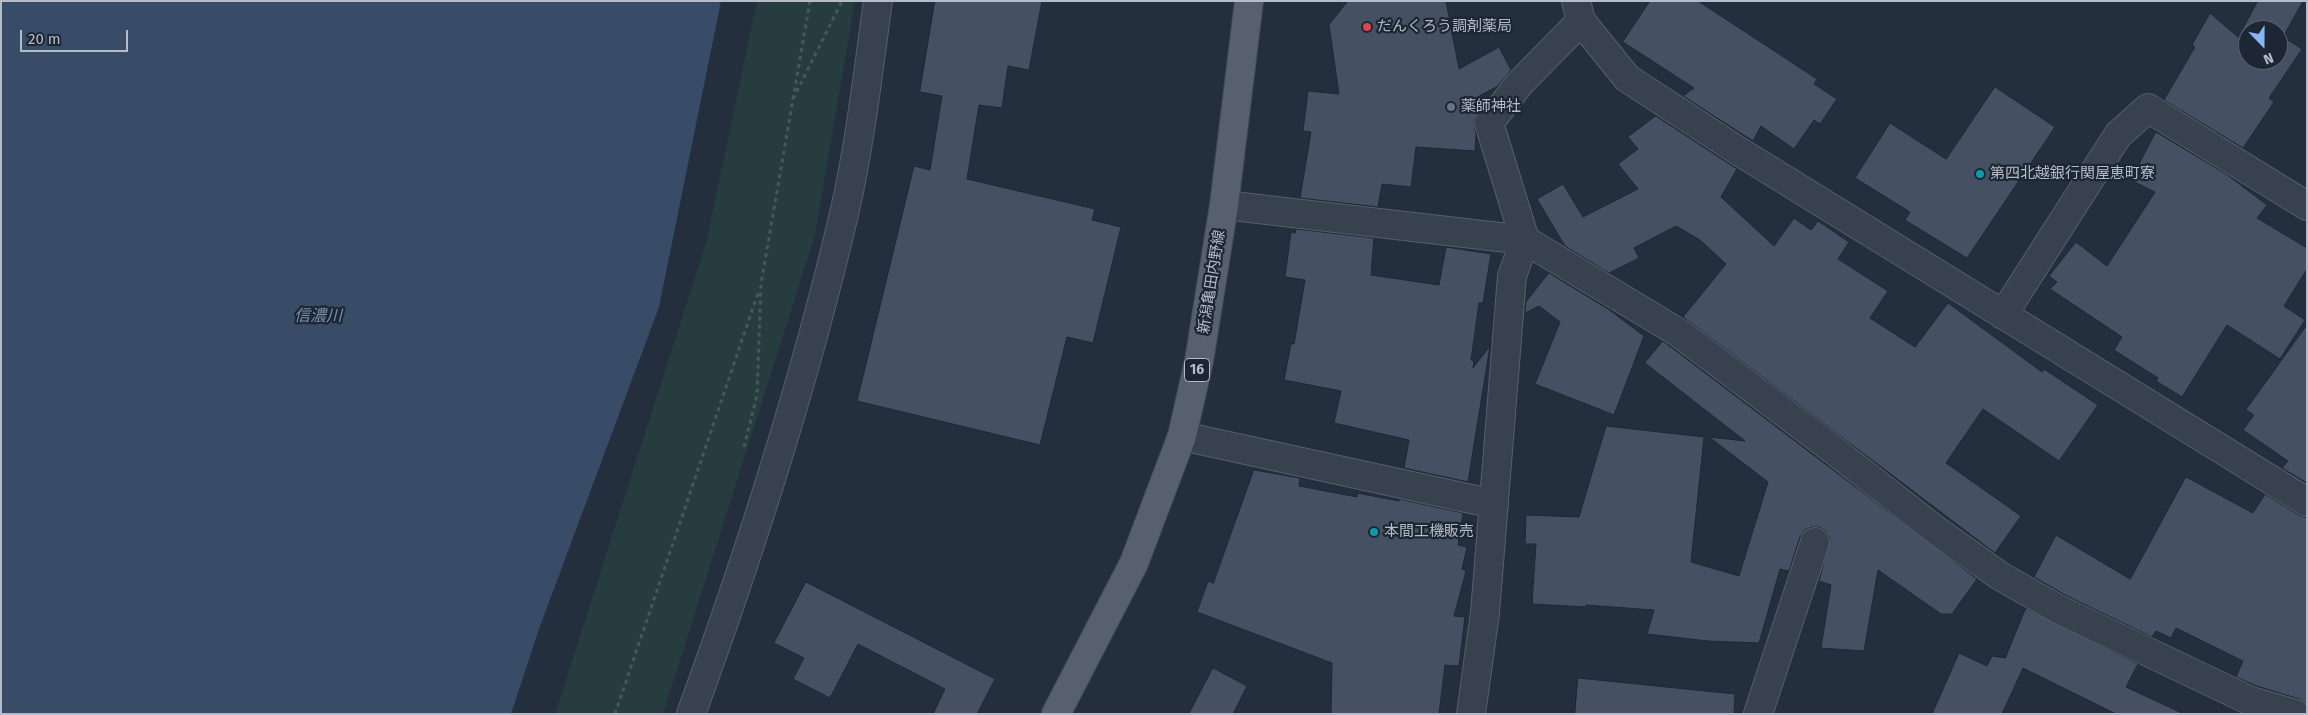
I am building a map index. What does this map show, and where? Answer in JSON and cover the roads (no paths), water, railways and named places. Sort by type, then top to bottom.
[{"type":"main road","name":"新潟亀田内野線","points":[[1056,714],[1134,563],[1182,436],[1199,361],[1224,205],[1249,1]]},
{"type":"street","points":[[700,710],[806,361],[844,213],[878,1]]},
{"type":"street","points":[[1471,714],[1485,613],[1512,276],[1525,240],[1489,123],[1578,11],[1627,78],[1740,152],[2307,502]]},
{"type":"street","points":[[2002,315],[2118,135],[2148,108],[2307,206]]},
{"type":"street","points":[[1224,205],[1525,240],[1679,333],[1831,448],[1937,532],[2000,576],[2060,610],[2251,701],[2295,714]]},
{"type":"street","points":[[1182,436],[1494,504]]},
{"type":"street","points":[[1758,714],[1815,542]]},
{"type":"water","name":"信濃川","points":[[1,1],[721,1],[659,307],[539,629],[511,714],[1,714]]},
{"type":"place","name":"だんくろう調剤薬局","points":[[1367,27]]},
{"type":"place","name":"薬師神社","points":[[1451,107]]},
{"type":"place","name":"第四北越銀行関屋恵町寮","points":[[1980,174]]},
{"type":"place","name":"本間工機販売","points":[[1374,532]]}]
